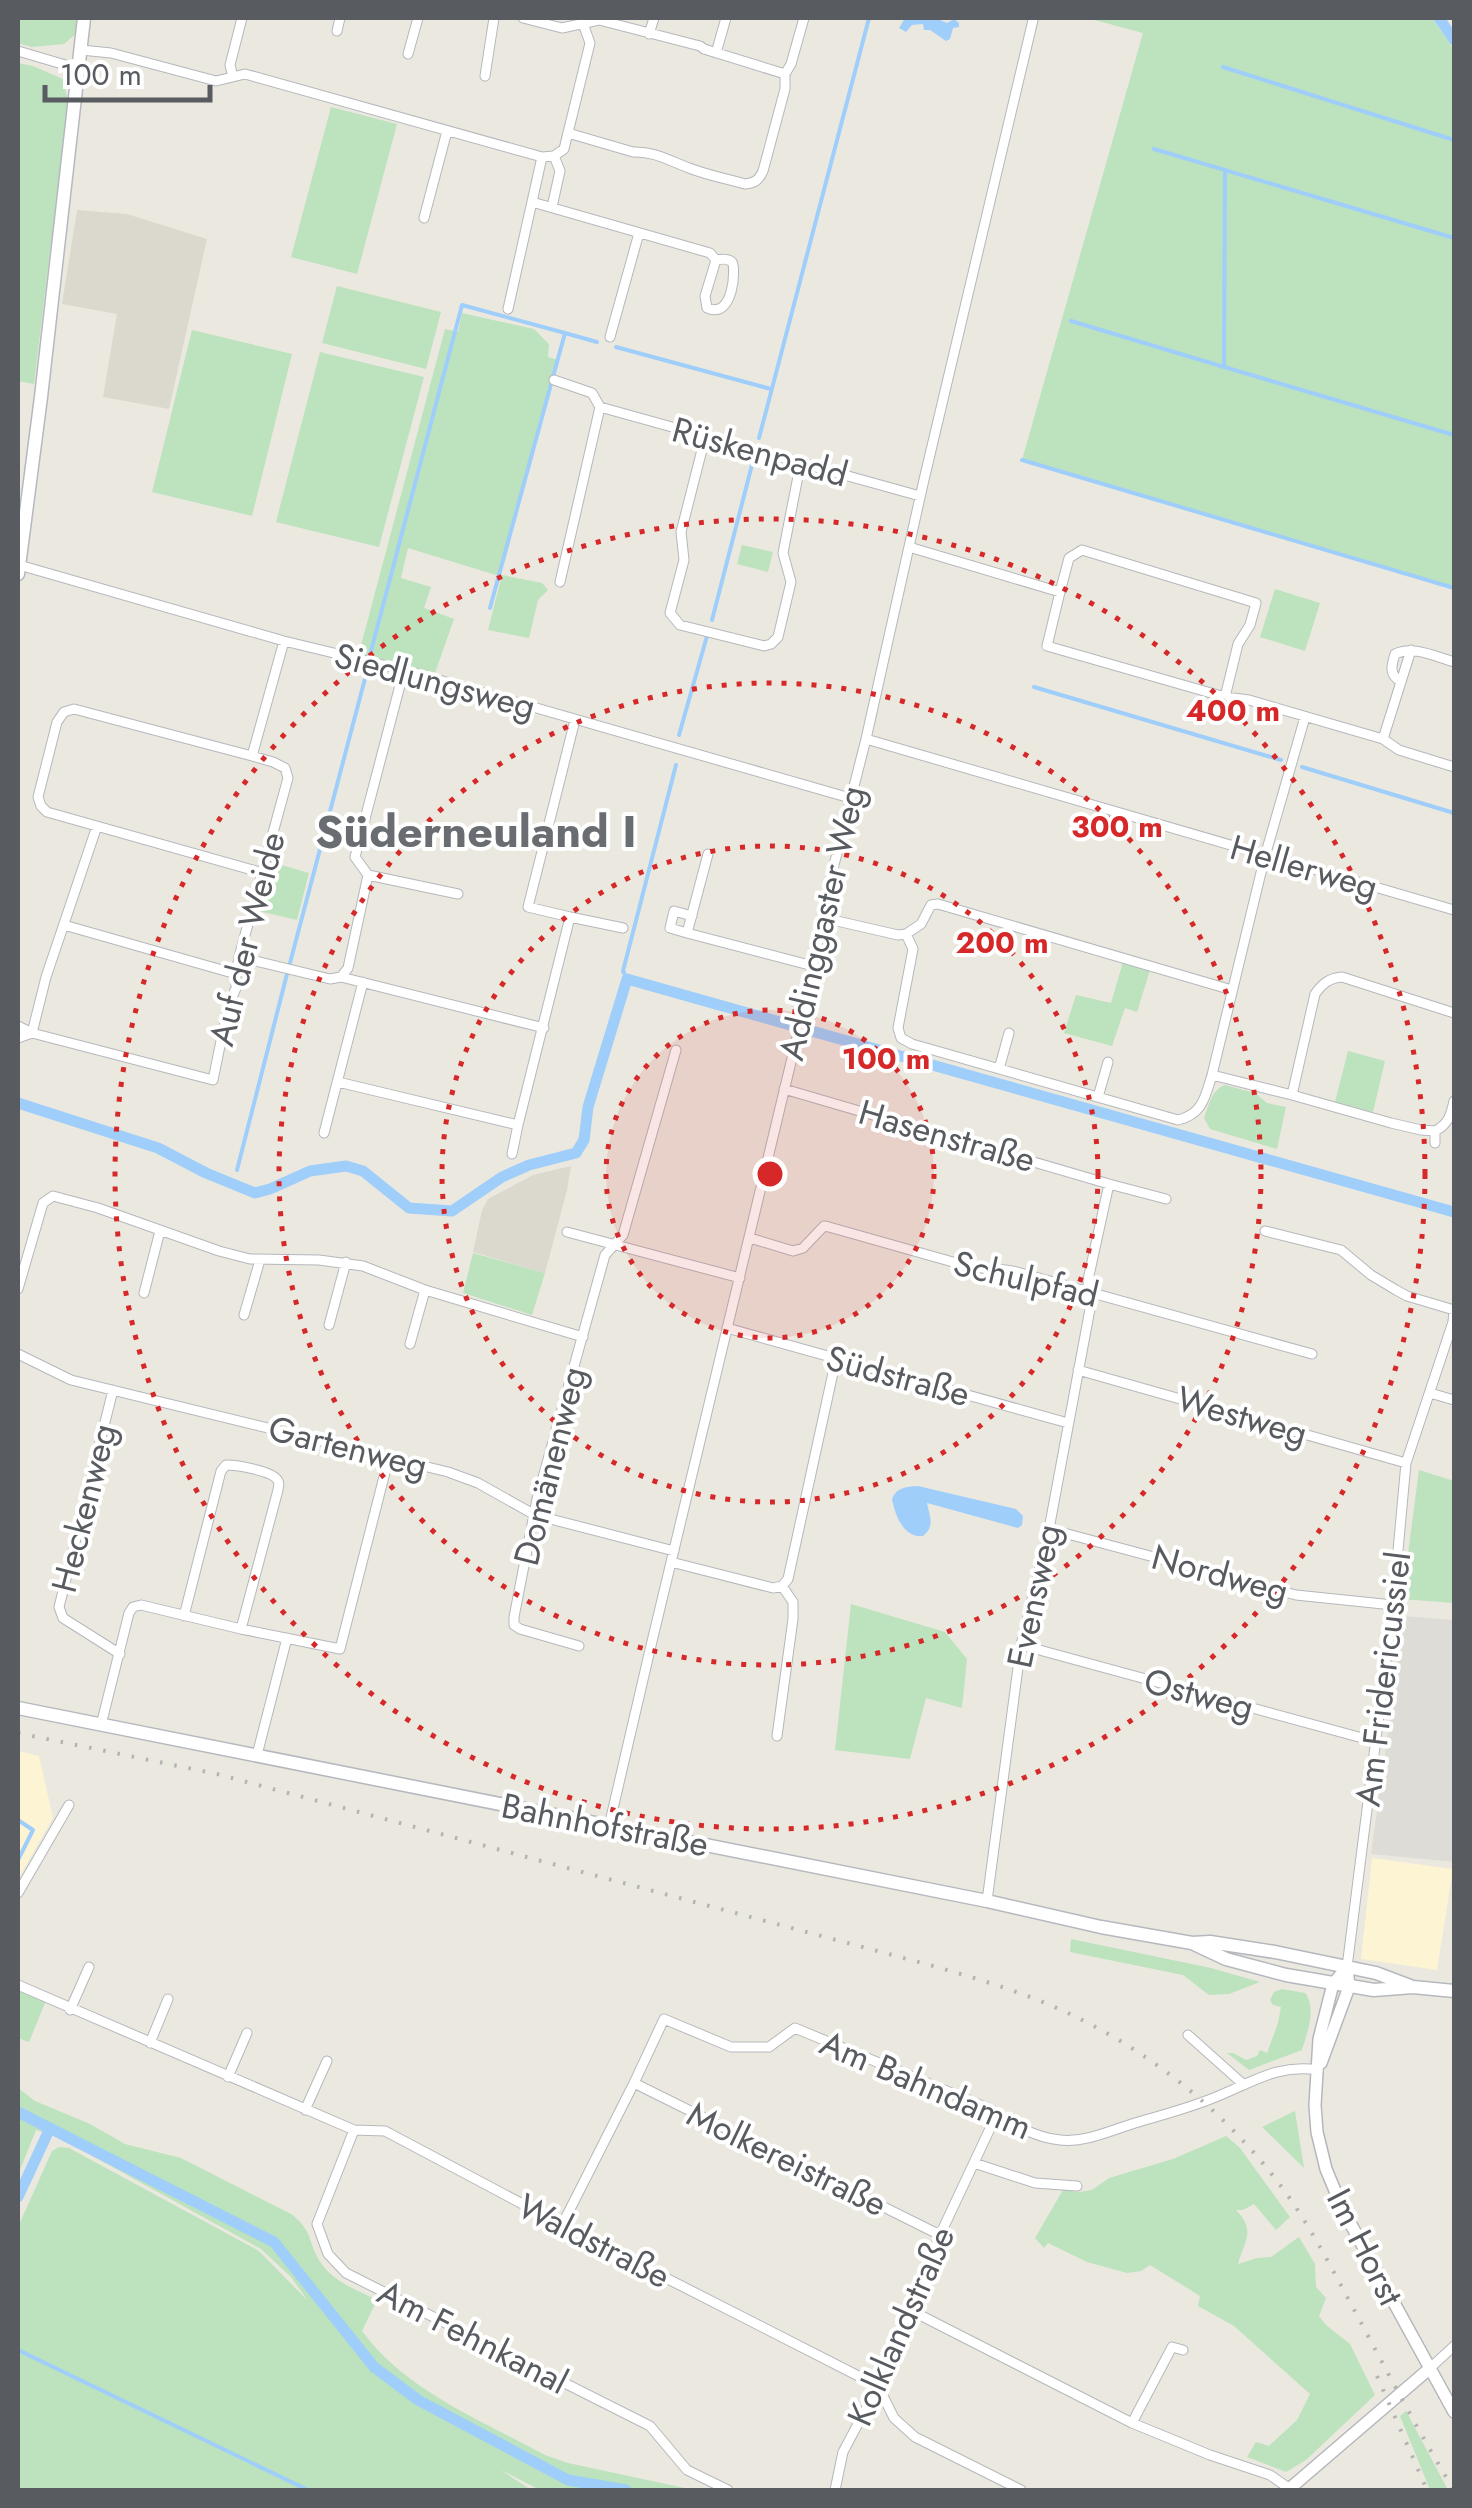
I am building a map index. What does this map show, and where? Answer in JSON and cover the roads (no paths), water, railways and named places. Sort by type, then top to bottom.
[{"type":"main road","points":[[18,570],[84,18]]},
{"type":"main road","name":"Bahnhofstraße","points":[[18,1708],[1102,1927],[1192,1943],[1234,1945],[1376,1974],[1414,1988]]},
{"type":"main road","name":"Bahnhofstraße","points":[[1192,1943],[1226,1959],[1286,1976],[1374,1990],[1454,1991]]},
{"type":"street","points":[[233,77],[230,64],[242,18]]},
{"type":"street","points":[[336,31],[340,18]]},
{"type":"street","points":[[408,54],[418,18]]},
{"type":"street","points":[[485,76],[494,18]]},
{"type":"street","points":[[523,18],[562,28],[599,20],[681,40],[785,74]]},
{"type":"street","points":[[649,34],[654,18]]},
{"type":"street","points":[[716,53],[726,18]]},
{"type":"street","points":[[568,133],[745,184],[756,182],[763,171],[785,89],[785,74],[804,18]]},
{"type":"street","name":"Addinggaster Weg","points":[[610,1826],[1033,20]]},
{"type":"street","points":[[81,50],[110,53],[216,82],[245,74],[542,157],[554,156],[564,149],[590,43],[582,21]]},
{"type":"street","points":[[18,51],[79,69]]},
{"type":"street","points":[[424,218],[447,130]]},
{"type":"street","points":[[552,207],[560,172],[554,156]]},
{"type":"street","points":[[508,309],[542,157]]},
{"type":"street","points":[[532,202],[710,253],[716,260]]},
{"type":"street","points":[[610,337],[639,233]]},
{"type":"street","points":[[726,259],[735,268],[725,306],[713,311],[707,308],[705,296],[716,260],[726,259]]},
{"type":"street","name":"Rüskenpadd","points":[[554,380],[592,393],[600,408],[920,496]]},
{"type":"street","points":[[560,582],[600,408]]},
{"type":"street","points":[[705,438],[681,532],[684,560],[670,614],[680,625],[690,628],[764,646],[778,637],[791,582],[783,553],[800,462]]},
{"type":"street","points":[[909,547],[1060,592]]},
{"type":"street","points":[[1230,698],[1238,644],[1250,625],[1256,602],[1082,550],[1069,558],[1047,646],[1230,698],[1250,700],[1454,766]]},
{"type":"street","name":"Siedlungsweg","points":[[18,570],[404,670],[850,798]]},
{"type":"street","points":[[263,873],[47,812],[38,797],[57,722],[64,712],[74,709],[252,756],[284,641]]},
{"type":"street","points":[[1383,740],[1411,650],[1454,662]]},
{"type":"street","points":[[404,670],[355,856],[368,875],[458,894]]},
{"type":"street","points":[[906,934],[913,949],[898,1028],[902,1038],[1178,1120],[1192,1117],[1202,1107],[1212,1075],[1264,856],[1305,717]]},
{"type":"street","points":[[574,720],[528,907],[623,928]]},
{"type":"street","name":"Hellerweg","points":[[866,739],[1454,910]]},
{"type":"street","name":"Auf der Weide","points":[[18,1026],[32,1033],[213,1080],[228,1007],[236,988],[239,957],[288,778],[285,768],[252,756]]},
{"type":"street","points":[[18,1038],[32,1033],[46,977],[96,826]]},
{"type":"street","points":[[687,933],[708,854]]},
{"type":"street","points":[[342,977],[348,968],[368,875]]},
{"type":"street","points":[[824,918],[898,936],[921,924],[931,904],[938,904],[1232,990]]},
{"type":"street","points":[[692,916],[674,912],[670,928],[814,966]]},
{"type":"street","points":[[512,1154],[570,917]]},
{"type":"street","points":[[64,925],[236,974]]},
{"type":"street","points":[[239,957],[330,979],[342,977],[544,1028]]},
{"type":"street","points":[[1292,1095],[1315,994],[1332,978],[1342,977],[1454,1013]]},
{"type":"street","points":[[324,1133],[363,982]]},
{"type":"street","points":[[999,1069],[1010,1032]]},
{"type":"street","name":"Domänenweg","points":[[579,1646],[520,1629],[514,1625],[514,1617],[537,1499],[605,1255],[623,1236],[676,1050]]},
{"type":"street","points":[[1098,1097],[1108,1062]]},
{"type":"street","points":[[1212,1075],[1390,1123],[1435,1131],[1446,1124],[1454,1100]]},
{"type":"street","points":[[338,1082],[518,1126]]},
{"type":"street","name":"Hasenstraße","points":[[784,1088],[1166,1198]]},
{"type":"street","points":[[1435,1131],[1435,1143]]},
{"type":"street","points":[[1088,1292],[1110,1184]]},
{"type":"street","points":[[18,1288],[43,1202],[53,1196],[219,1251],[260,1260],[346,1262],[582,1338]]},
{"type":"street","name":"Schulpfad","points":[[750,1238],[793,1251],[803,1248],[824,1226],[829,1226],[967,1266],[1000,1268],[1312,1354]]},
{"type":"street","name":"Am Fridericussiel","points":[[1265,1230],[1341,1250],[1396,1290],[1454,1310],[1406,1463],[1394,1605],[1347,1968]]},
{"type":"street","points":[[144,1293],[160,1231]]},
{"type":"street","points":[[567,1232],[740,1278]]},
{"type":"street","points":[[244,1315],[260,1260]]},
{"type":"street","points":[[329,1325],[346,1262]]},
{"type":"street","points":[[410,1344],[425,1290]]},
{"type":"street","name":"Evensweg","points":[[987,1901],[1021,1646],[1049,1529],[1090,1309],[1088,1292]]},
{"type":"street","name":"Südstraße","points":[[727,1328],[1068,1423]]},
{"type":"street","name":"Gartenweg","points":[[18,1354],[71,1380],[448,1472],[478,1483],[535,1515],[772,1588],[782,1586]]},
{"type":"street","points":[[778,1736],[793,1618],[793,1602],[782,1586],[788,1578],[836,1358]]},
{"type":"street","name":"Westweg","points":[[1078,1370],[1406,1463]]},
{"type":"street","name":"Heckenweg","points":[[114,1390],[59,1607],[63,1618],[120,1654]]},
{"type":"street","points":[[1430,1393],[1454,1400]]},
{"type":"street","points":[[101,1726],[133,1607],[140,1605],[340,1649],[389,1457]]},
{"type":"street","points":[[184,1616],[221,1471],[232,1464],[255,1469],[279,1482],[241,1629]]},
{"type":"street","name":"Nordweg","points":[[1049,1529],[1296,1596],[1394,1605]]},
{"type":"street","points":[[257,1755],[286,1638]]},
{"type":"street","name":"Ostweg","points":[[1021,1646],[1377,1742]]},
{"type":"street","points":[[18,1893],[68,1805]]},
{"type":"street","points":[[70,2010],[89,1967]]},
{"type":"street","name":"Im Horst","points":[[1347,1968],[1333,1984],[1319,2039],[1314,2105],[1317,2132],[1334,2190],[1355,2234],[1454,2412]]},
{"type":"street","name":"Im Horst","points":[[1318,2070],[1350,1987],[1347,1968]]},
{"type":"street","name":"Waldstraße","points":[[18,1986],[354,2130],[385,2130],[562,2226],[878,2386]]},
{"type":"street","points":[[150,2044],[168,1999]]},
{"type":"street","name":"Am Bahndamm","points":[[634,2084],[664,2019],[731,2047],[769,2047],[795,2028],[1060,2140],[1080,2139],[1204,2102],[1286,2068],[1318,2070]]},
{"type":"street","points":[[228,2077],[247,2033]]},
{"type":"street","points":[[1188,2035],[1244,2085]]},
{"type":"street","points":[[306,2110],[327,2061]]},
{"type":"street","points":[[562,2226],[634,2084]]},
{"type":"street","name":"Molkereistraße","points":[[634,2084],[940,2235]]},
{"type":"street","name":"Kolklandstraße","points":[[835,2490],[844,2452],[878,2386],[940,2235],[994,2120],[1004,2119]]},
{"type":"street","name":"Am Fehnkanal","points":[[354,2130],[317,2224],[328,2254],[346,2273],[650,2426],[687,2470],[728,2490]]},
{"type":"street","points":[[974,2163],[1035,2184],[1077,2186]]},
{"type":"street","points":[[910,2310],[1132,2423],[1270,2475],[1289,2490],[1454,2346]]},
{"type":"street","points":[[1132,2423],[1172,2347],[1184,2350]]},
{"type":"street","points":[[878,2386],[894,2418],[914,2437],[1021,2490]]},
{"type":"water","points":[[905,18],[936,18],[947,23],[954,19],[959,27],[953,28],[946,41],[924,30],[923,24],[912,25],[906,32],[899,28]]},
{"type":"water","points":[[918,1486],[1016,1509],[1023,1516],[1022,1525],[1018,1528],[927,1503],[929,1528],[923,1536],[916,1536],[902,1525],[892,1499],[899,1490]]},
{"type":"waterway","points":[[759,438],[869,18]]},
{"type":"waterway","points":[[1439,18],[1454,40]]},
{"type":"waterway","points":[[1223,67],[1454,140]]},
{"type":"waterway","points":[[1154,149],[1454,238]]},
{"type":"waterway","points":[[1225,171],[1224,367],[1454,435]]},
{"type":"waterway","points":[[371,651],[462,305],[565,333]]},
{"type":"waterway","points":[[1071,321],[1224,367]]},
{"type":"waterway","points":[[490,608],[565,333],[597,342]]},
{"type":"waterway","points":[[616,347],[771,389]]},
{"type":"waterway","points":[[712,620],[754,457]]},
{"type":"waterway","points":[[1022,460],[1454,588]]},
{"type":"waterway","points":[[679,735],[707,636]]},
{"type":"waterway","points":[[290,963],[367,671]]},
{"type":"waterway","points":[[1034,687],[1281,760]]},
{"type":"waterway","points":[[627,979],[623,971],[676,765]]},
{"type":"waterway","points":[[1302,767],[1454,813]]},
{"type":"waterway","points":[[237,1170],[287,974]]},
{"type":"waterway","points":[[18,1103],[158,1148],[255,1193],[310,1171],[346,1166],[363,1171],[409,1208],[452,1211],[502,1177],[529,1165],[576,1153],[584,1140],[588,1107],[627,979],[1454,1212]]},
{"type":"waterway","points":[[18,1820],[33,1830],[18,1860]]},
{"type":"waterway","points":[[18,2112],[274,2242],[374,2367],[418,2400],[568,2480],[626,2490]]},
{"type":"waterway","points":[[18,2197],[50,2128]]},
{"type":"waterway","points":[[18,2350],[308,2490]]},
{"type":"railway","points":[[18,1733],[217,1774],[937,1967],[1074,2016],[1176,2079],[1261,2161],[1312,2234],[1454,2490]]},
{"type":"railway","points":[[1377,2376],[1427,2490]]},
{"type":"district","name":"Süderneuland I","points":[[476,831]]}]
